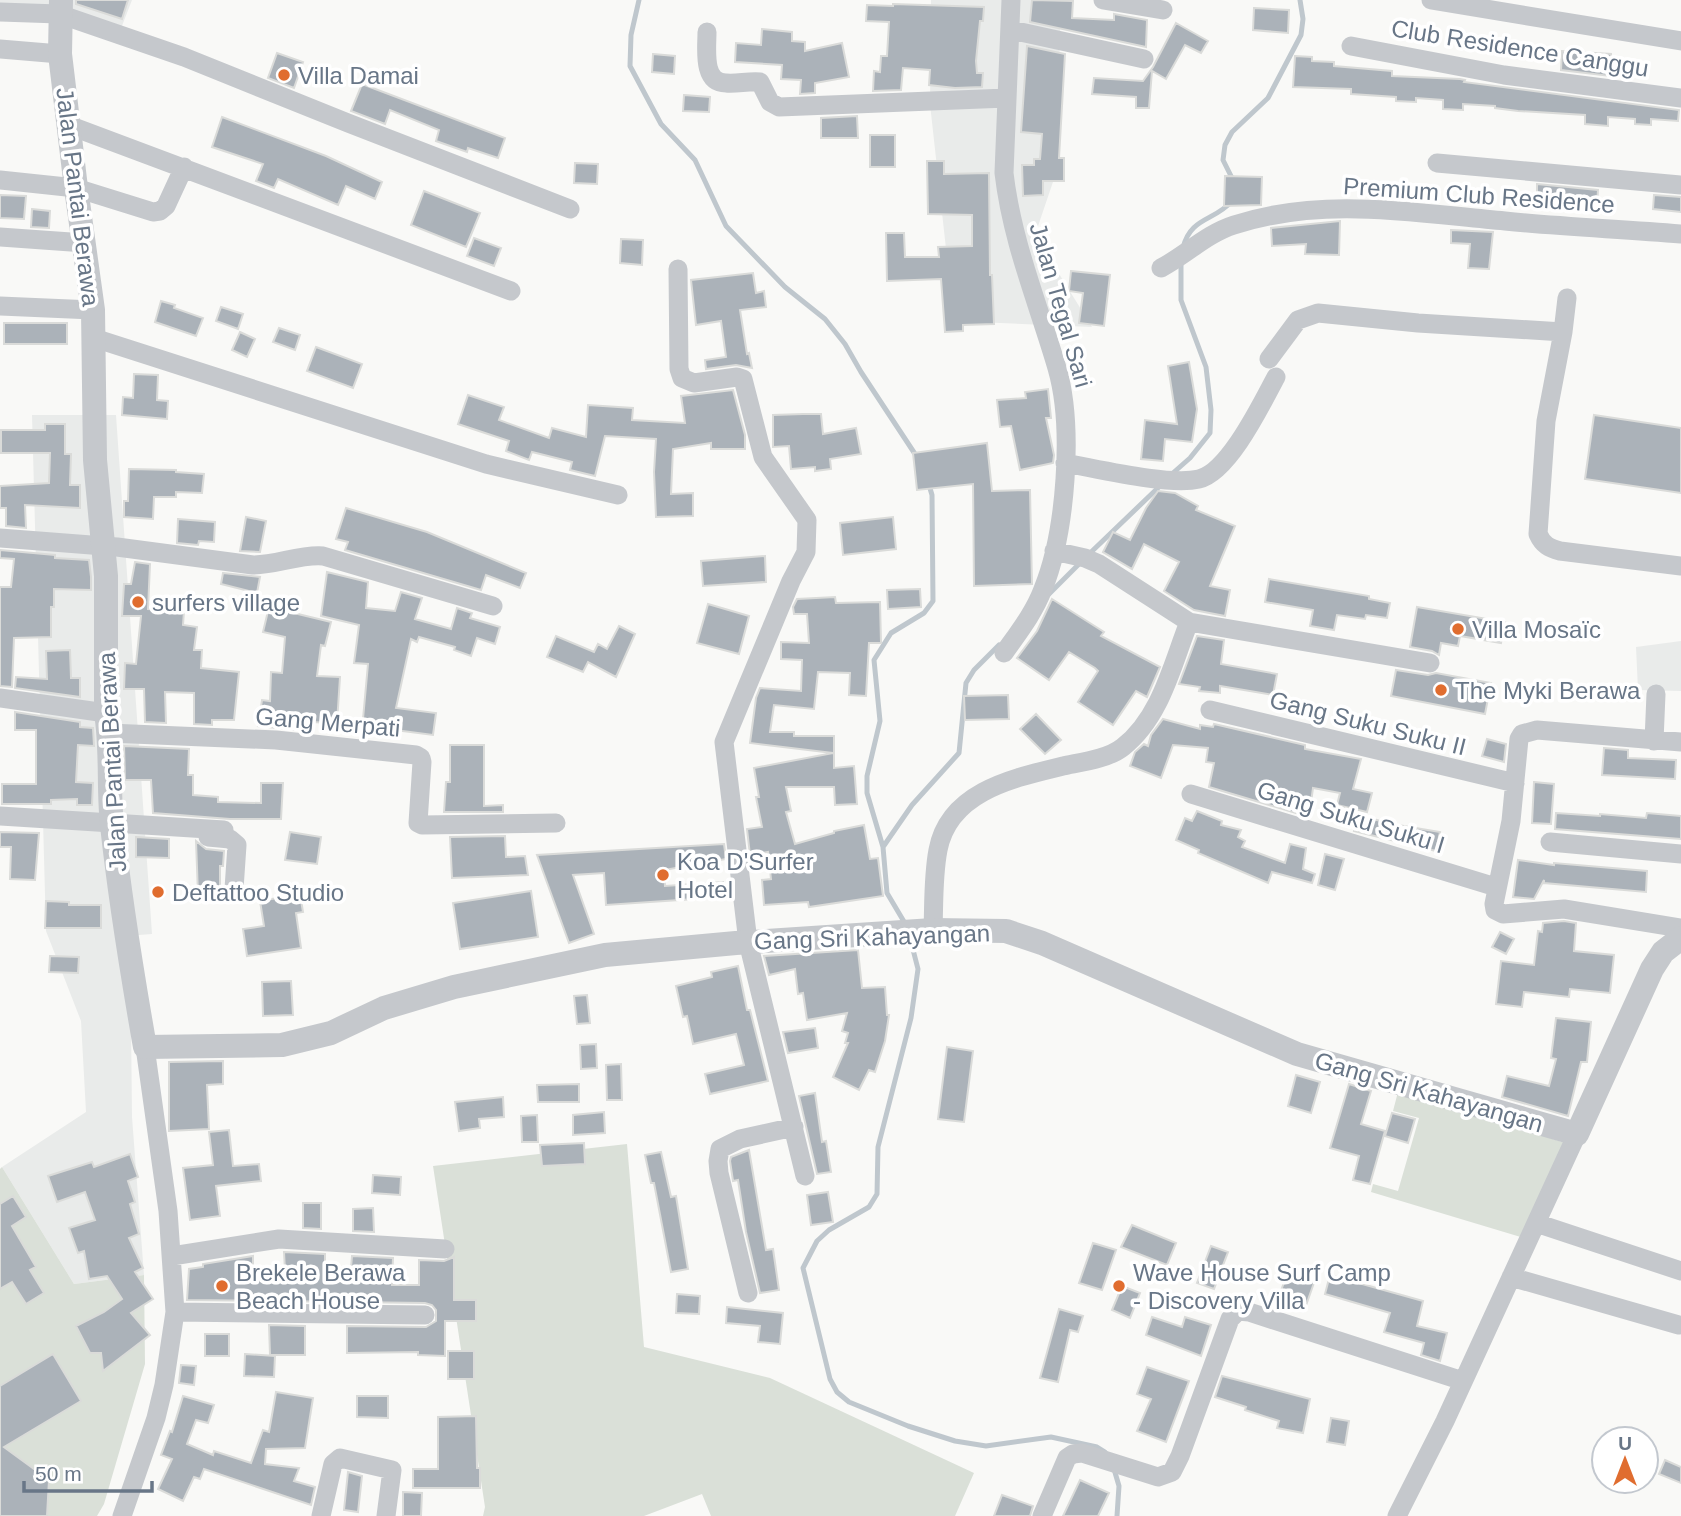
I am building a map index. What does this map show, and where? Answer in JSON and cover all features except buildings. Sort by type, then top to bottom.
[{"type":"street","name":"Jalan Tegal Sari","points":[[1004,653],[1037,602],[1054,551],[1065,463],[1063,391],[1018,248],[1007,202],[1004,173],[1011,0]]},
{"type":"street","points":[[1102,0],[1163,10]]},
{"type":"street","points":[[1431,0],[1681,41]]},
{"type":"street","points":[[0,12],[60,7],[570,209]]},
{"type":"street","name":"Jalan Pantai Berawa","points":[[60,7],[60,54],[93,310],[95,460],[106,576],[107,723],[112,827],[123,926],[145,1047],[168,1211],[175,1312],[159,1407],[124,1515]]},
{"type":"street","points":[[1011,30],[1144,60]]},
{"type":"street","points":[[707,32],[710,76],[726,83],[760,82],[772,105],[779,107],[1007,98]]},
{"type":"street","name":"Club Residence Canggu","points":[[1351,46],[1504,75],[1681,97]]},
{"type":"street","points":[[0,49],[60,54]]},
{"type":"street","points":[[68,125],[510,291]]},
{"type":"street","points":[[1437,163],[1681,185]]},
{"type":"street","points":[[0,180],[76,188],[153,212],[166,206],[184,167]]},
{"type":"street","name":"Premium Club Residence","points":[[1175,258],[1232,225],[1293,211],[1331,208],[1379,209],[1506,222],[1681,234]]},
{"type":"street","points":[[0,237],[85,243]]},
{"type":"street","points":[[678,269],[679,369],[682,378],[694,383],[737,377],[743,379],[763,457],[807,520],[806,552],[786,593],[724,742],[748,942],[805,1176]]},
{"type":"street","points":[[1567,298],[1546,421],[1538,534],[1542,543],[1550,549],[1681,566]]},
{"type":"street","points":[[0,306],[93,310]]},
{"type":"street","points":[[1065,463],[1160,480],[1201,479],[1235,449],[1298,320],[1318,313],[1418,323],[1563,331]]},
{"type":"street","points":[[94,338],[486,464],[618,495]]},
{"type":"street","points":[[0,538],[103,546],[253,565],[271,565],[312,555],[323,556],[493,606]]},
{"type":"street","points":[[1054,551],[1099,564],[1189,622],[1430,663]]},
{"type":"street","points":[[933,930],[939,847],[944,833],[963,805],[985,789],[1121,749],[1132,740],[1157,708],[1189,622]]},
{"type":"street","points":[[1654,741],[1656,694]]},
{"type":"street","points":[[0,698],[107,723]]},
{"type":"street","name":"Gang Suku Suku II","points":[[1210,710],[1515,783]]},
{"type":"street","name":"Gang Merpati","points":[[107,723],[416,755],[422,762],[418,823],[422,825],[556,822]]},
{"type":"street","points":[[1681,742],[1538,730],[1522,734],[1519,739],[1511,821],[1496,887],[1495,910],[1503,914],[1564,909],[1681,928]]},
{"type":"street","name":"Gang Suku Suku I","points":[[1191,794],[1496,887]]},
{"type":"street","points":[[0,816],[235,841],[234,889]]},
{"type":"street","points":[[112,827],[224,830]]},
{"type":"street","points":[[1550,842],[1681,854]]},
{"type":"street","name":"Gang Sri Kahayangan","points":[[145,1047],[282,1045],[331,1033],[384,1008],[453,987],[606,955],[748,942],[933,930],[1006,931],[1042,943],[1297,1054],[1577,1135]]},
{"type":"street","points":[[1396,1516],[1463,1381],[1652,969],[1663,952],[1681,938]]},
{"type":"street","points":[[748,1293],[719,1173],[718,1155],[720,1149],[740,1139],[794,1127]]},
{"type":"street","points":[[1536,1223],[1681,1271]]},
{"type":"street","points":[[172,1256],[279,1239],[445,1249]]},
{"type":"street","points":[[1511,1276],[1679,1325]]},
{"type":"street","points":[[1042,1516],[1067,1458],[1073,1454],[1082,1453],[1158,1477],[1172,1472],[1230,1319],[1238,1311],[1250,1312],[1463,1381]]},
{"type":"street","points":[[175,1312],[425,1315]]},
{"type":"street","points":[[321,1516],[333,1464],[340,1458],[392,1470],[386,1516]]},
{"type":"shaded area","points":[[0,0],[132,0],[120,31],[0,12]]},
{"type":"shaded area","points":[[931,0],[1061,0],[1056,173],[1035,235],[1092,327],[954,321],[930,104]]},
{"type":"shaded area","points":[[32,415],[116,415],[152,934],[126,936],[132,1117],[144,1275],[74,1284],[2,1167],[86,1112],[81,1021],[46,931]]},
{"type":"shaded area","points":[[1681,641],[1681,691],[1638,690],[1636,647]]},
{"type":"shaded area","points":[[1399,1088],[1568,1144],[1524,1238],[1371,1192],[1373,1184],[1398,1191],[1419,1118],[1393,1111]]},
{"type":"shaded area","points":[[627,1144],[644,1347],[770,1378],[974,1473],[955,1516],[711,1516],[702,1494],[644,1516],[483,1516],[485,1507],[433,1166]]},
{"type":"shaded area","points":[[2,1167],[74,1284],[144,1275],[145,1364],[104,1504],[97,1516],[0,1516]]},
{"type":"waterway","points":[[639,0],[631,35],[630,66],[661,124],[695,160],[726,226],[785,287],[825,319],[845,344],[917,457]]},
{"type":"waterway","points":[[1234,182],[1223,160],[1225,145],[1232,132],[1268,98],[1301,35],[1303,19],[1300,0]]},
{"type":"waterway","points":[[1183,248],[1191,230],[1232,201]]},
{"type":"waterway","points":[[1173,473],[1190,458],[1210,433],[1211,410],[1206,367],[1181,300],[1181,261]]},
{"type":"waterway","points":[[883,847],[867,793],[867,776],[880,721],[874,660],[891,633],[924,613],[933,601],[932,495],[929,485]]},
{"type":"waterway","points":[[1087,556],[1161,485]]},
{"type":"waterway","points":[[1048,595],[1080,563]]},
{"type":"waterway","points":[[906,925],[887,893],[883,847],[912,805],[959,753],[966,683],[974,670],[999,645]]},
{"type":"waterway","points":[[910,938],[918,969],[911,1018],[878,1147],[877,1194],[869,1207],[829,1230],[817,1241],[803,1268],[830,1379],[837,1392],[849,1402],[908,1426],[955,1441],[986,1446],[1051,1437],[1097,1447],[1105,1452]]},
{"type":"waterway","points":[[1114,1469],[1119,1486],[1117,1516]]},
{"type":"place","name":"Villa Damai","points":[[284,75]]},
{"type":"place","name":"surfers village","points":[[138,602]]},
{"type":"place","name":"Villa Mosaïc","points":[[1458,629]]},
{"type":"place","name":"The Myki Berawa","points":[[1441,690]]},
{"type":"place","name":"Koa D'Surfer Hotel","points":[[663,875]]},
{"type":"place","name":"Deftattoo Studio","points":[[158,892]]},
{"type":"place","name":"Brekele Berawa Beach House","points":[[222,1286]]},
{"type":"place","name":"Wave House Surf Camp - Discovery Villa","points":[[1119,1286]]}]
